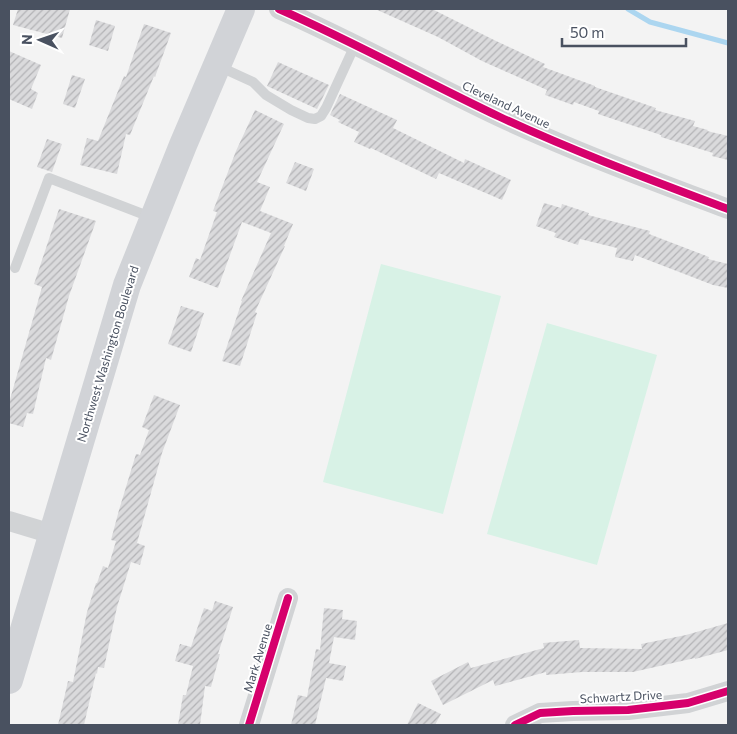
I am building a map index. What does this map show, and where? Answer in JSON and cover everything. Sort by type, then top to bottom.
[{"type":"main road","name":"Northwest Washington Boulevard","points":[[9,680],[127,285],[183,145],[241,9]]},
{"type":"street","name":"Cleveland Avenue","points":[[279,9],[501,117],[616,167],[728,209]]},
{"type":"street","points":[[9,521],[52,534]]},
{"type":"street","name":"Mark Avenue","points":[[249,725],[288,598]]},
{"type":"street","name":"Schwartz Drive","points":[[515,725],[540,713],[628,710],[688,703],[728,691]]},
{"type":"lane","points":[[217,65],[253,82],[266,95],[291,110],[308,118],[315,119],[326,108],[355,45]]},
{"type":"lane","points":[[15,268],[49,178],[154,218]]},
{"type":"green space","points":[[381,264],[501,296],[443,514],[323,482]]},
{"type":"green space","points":[[547,323],[657,355],[597,565],[487,534]]},
{"type":"building","points":[[18,9],[70,9],[62,38],[13,25]]},
{"type":"building","points":[[375,9],[432,9],[545,64],[543,67],[656,108],[655,110],[695,121],[693,126],[728,136],[728,160],[712,156],[713,153],[661,137],[661,135],[598,114],[599,111],[574,102],[573,105],[545,95],[547,90],[482,61],[438,37]]},
{"type":"building","points":[[96,20],[115,26],[108,51],[89,45]]},
{"type":"building","points":[[144,24],[171,33],[155,77],[130,135],[126,134],[117,174],[80,165],[87,138],[98,141],[124,76],[126,77]]},
{"type":"building","points":[[9,51],[41,65],[31,89],[38,93],[32,109],[9,99]]},
{"type":"building","points":[[278,62],[329,85],[317,109],[267,86]]},
{"type":"building","points":[[72,75],[85,79],[75,108],[63,104]]},
{"type":"building","points":[[340,94],[397,120],[393,128],[464,163],[465,159],[511,180],[502,200],[439,173],[436,179],[371,148],[354,142],[359,132],[338,122],[340,120],[330,115]]},
{"type":"building","points":[[255,110],[284,124],[257,182],[270,187],[260,211],[293,224],[255,312],[257,313],[240,366],[222,361],[241,301],[271,233],[242,222],[218,288],[189,277],[196,258],[200,260],[217,212],[213,211],[236,151]]},
{"type":"building","points":[[47,139],[62,144],[52,172],[37,167]]},
{"type":"building","points":[[295,162],[314,169],[306,191],[286,183]]},
{"type":"building","points":[[544,203],[561,208],[562,204],[589,213],[588,215],[650,231],[649,234],[709,257],[708,259],[728,264],[728,288],[713,285],[635,255],[633,261],[615,257],[617,248],[580,239],[578,245],[554,237],[556,233],[536,226]]},
{"type":"building","points":[[59,209],[96,221],[69,296],[51,360],[46,358],[33,414],[27,413],[23,427],[9,423],[9,403],[42,287],[34,284]]},
{"type":"building","points":[[181,306],[204,313],[191,352],[168,344]]},
{"type":"building","points":[[154,395],[180,405],[162,453],[137,543],[145,546],[140,565],[131,562],[117,607],[104,668],[98,667],[84,725],[58,725],[68,681],[73,682],[87,612],[103,566],[108,568],[116,541],[111,540],[119,510],[136,454],[140,455],[149,430],[142,427]]},
{"type":"building","points":[[215,601],[233,607],[218,654],[220,654],[211,687],[205,686],[200,725],[178,725],[183,695],[186,695],[193,666],[175,661],[180,644],[191,647],[204,608],[212,611]]},
{"type":"building","points":[[324,608],[343,610],[342,619],[357,621],[355,640],[334,637],[329,663],[346,666],[343,681],[326,678],[315,725],[291,725],[298,695],[307,697],[316,649],[320,650]]},
{"type":"building","points":[[728,623],[728,650],[633,672],[582,672],[546,675],[546,672],[495,686],[493,680],[443,705],[431,681],[468,662],[471,668],[544,648],[543,643],[579,640],[580,648],[642,649],[641,644],[686,635]]},
{"type":"building","points":[[418,703],[441,714],[435,725],[407,725]]},
{"type":"waterway","points":[[628,9],[650,22],[728,43]]},
{"type":"cycle path","points":[[279,9],[528,130],[728,209]]},
{"type":"cycle path","points":[[249,725],[288,598]]},
{"type":"cycle path","points":[[515,725],[540,713],[628,710],[688,703],[728,691]]}]
